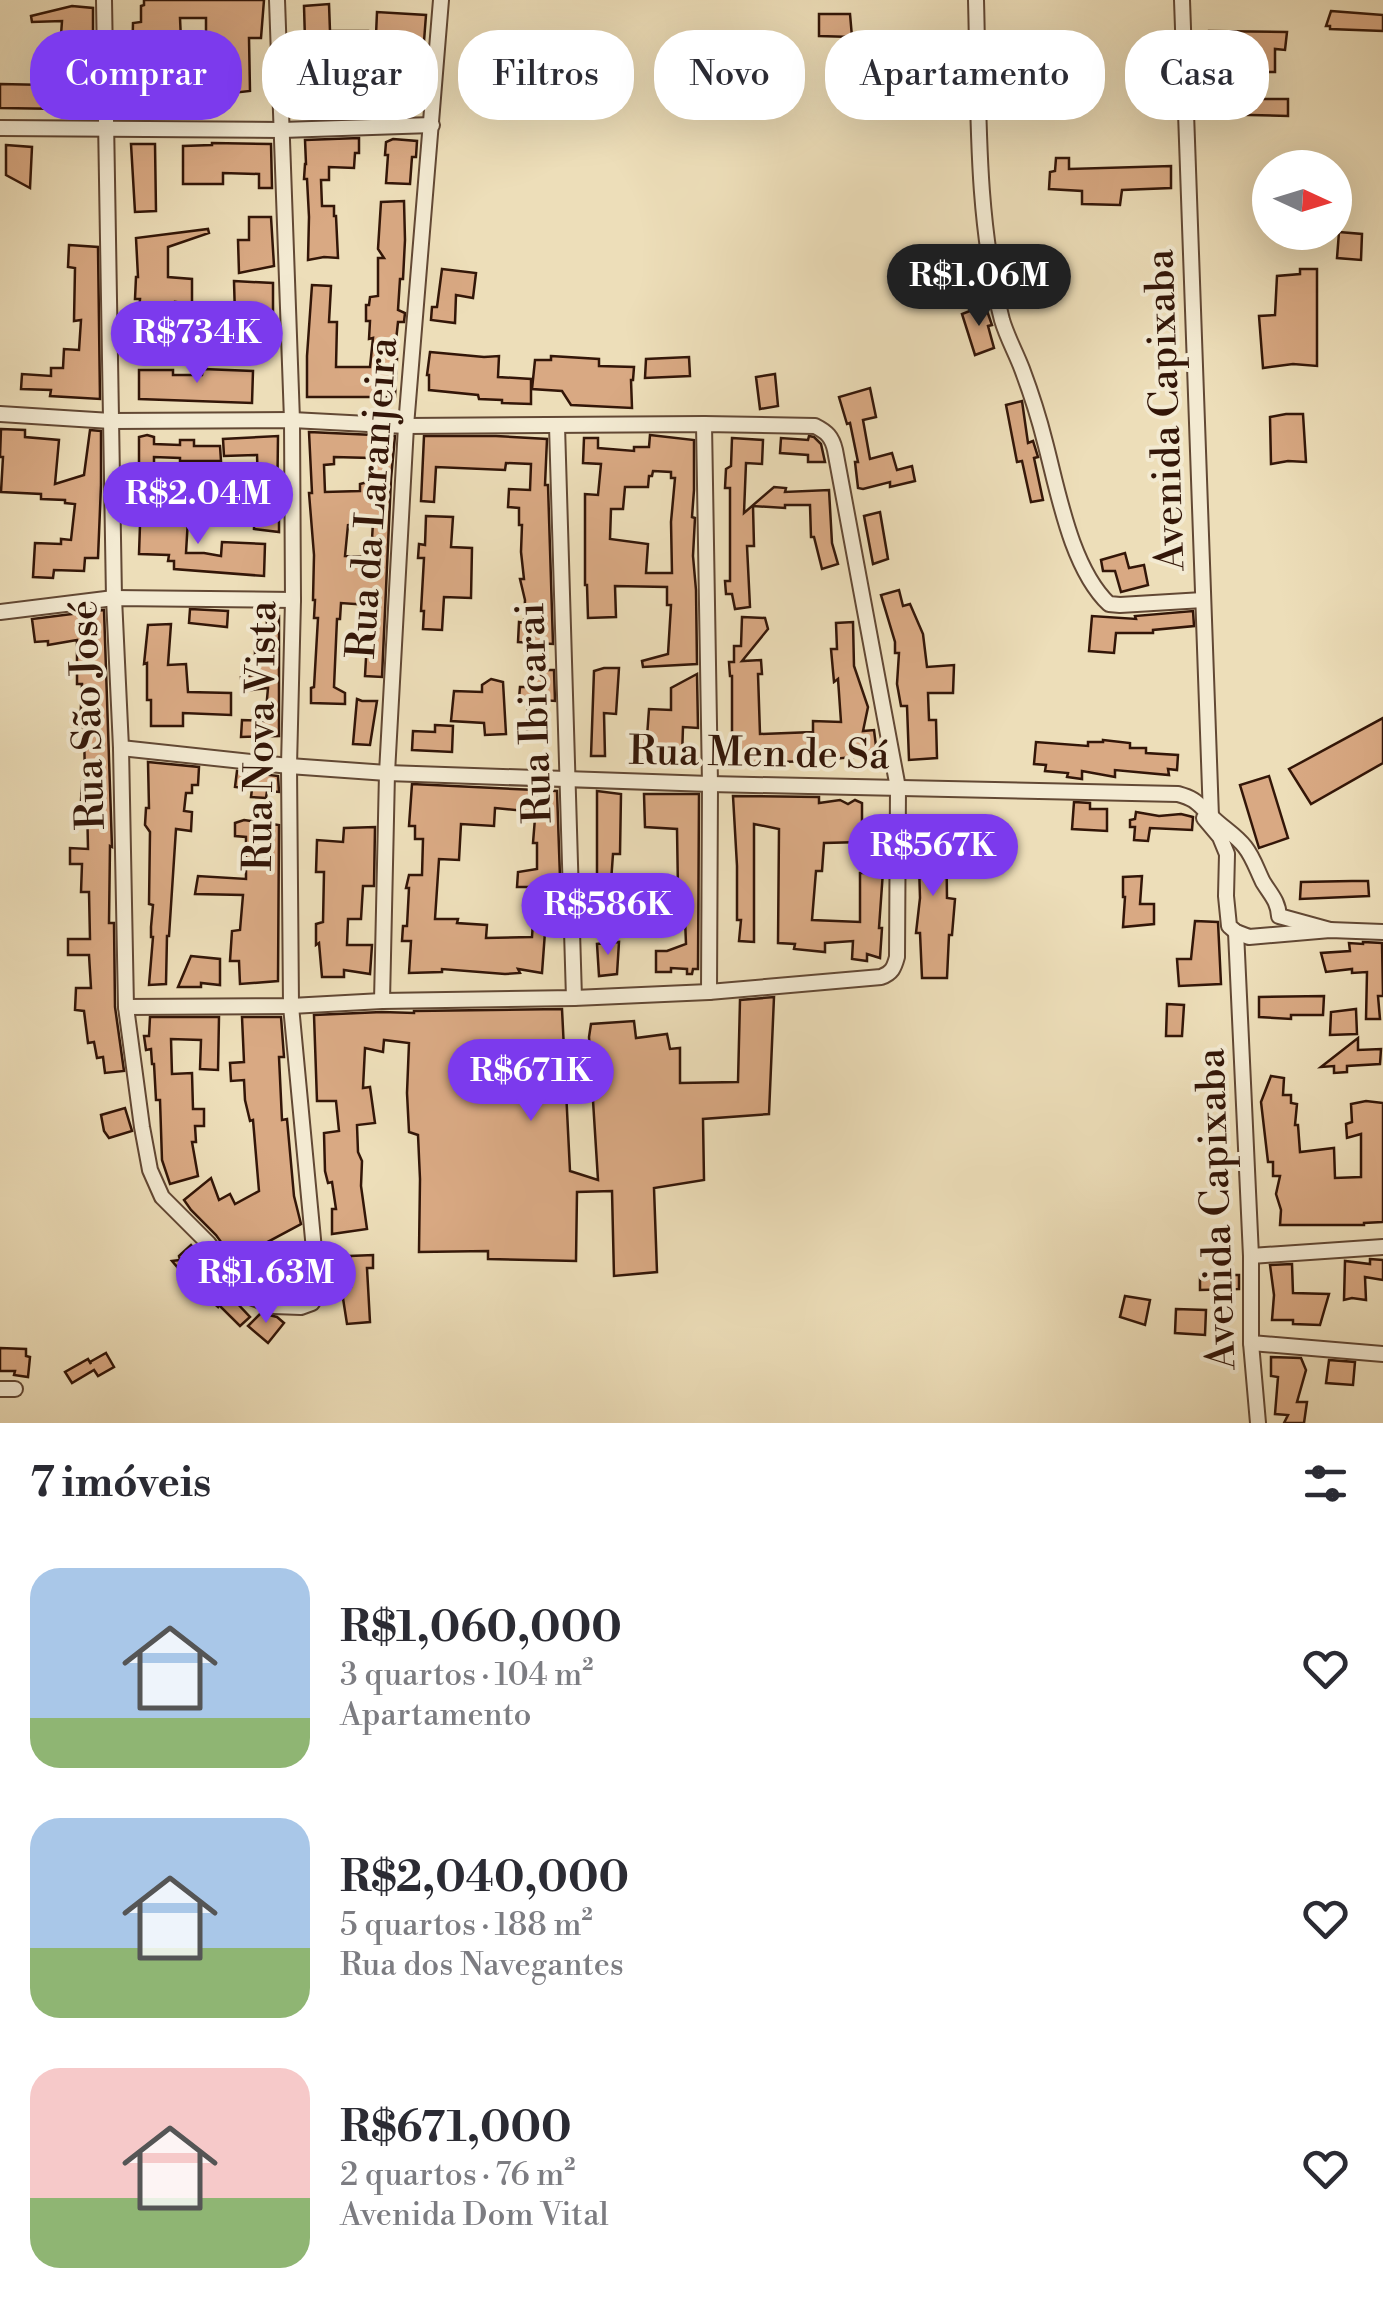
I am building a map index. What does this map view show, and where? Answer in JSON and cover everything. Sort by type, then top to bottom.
[{"type":"street","name":"Rua São José","points":[[104,0],[114,598],[126,1007],[150,1170],[162,1197],[208,1243],[248,1296],[274,1306],[301,1307],[312,1303],[318,1292]]},
{"type":"street","name":"Rua Nova Vista","points":[[277,0],[292,420],[291,1006],[318,1292]]},
{"type":"street","name":"Rua da Laranjeira","points":[[382,1002],[387,773],[406,426],[441,0]]},
{"type":"street","points":[[976,0],[980,162],[990,265],[1003,324],[1041,425],[1071,538],[1095,588],[1109,604],[1203,600]]},
{"type":"street","name":"Avenida Capixaba","points":[[1182,0],[1211,817]]},
{"type":"street","points":[[0,128],[282,130],[432,125]]},
{"type":"street","points":[[0,414],[406,426],[815,426],[833,440],[898,788],[894,968],[881,978],[709,992],[291,1006],[126,1007]]},
{"type":"street","points":[[704,424],[709,992]]},
{"type":"street","name":"Rua Ibicarai","points":[[557,426],[574,998]]},
{"type":"street","points":[[0,612],[114,598],[293,600]]},
{"type":"street","name":"Rua Men de Sá","points":[[121,748],[387,773],[1178,794]]},
{"type":"street","points":[[1178,794],[1193,798],[1247,849],[1278,903],[1279,916],[1330,930]]},
{"type":"street","name":"Avenida Capixaba","points":[[1178,794],[1196,808],[1220,837],[1227,854],[1229,926],[1236,932],[1251,1256],[1251,1343],[1258,1423]]},
{"type":"street","points":[[1236,932],[1249,937],[1330,930],[1383,932]]},
{"type":"street","points":[[1251,1256],[1383,1247]]},
{"type":"street","points":[[1251,1343],[1383,1354]]},
{"type":"building","points":[[144,0],[264,0],[261,38],[249,38],[250,91],[242,92],[242,30],[206,30],[206,18],[180,18],[181,30],[133,30],[133,23],[141,22]]},
{"type":"building","points":[[329,4],[330,30],[305,30],[304,6]]},
{"type":"building","points":[[72,6],[93,8],[93,30],[61,30],[62,21],[32,22],[31,16]]},
{"type":"building","points":[[1331,11],[1383,15],[1383,31],[1330,29],[1326,26]]},
{"type":"building","points":[[377,12],[426,15],[425,30],[376,30]]},
{"type":"building","points":[[819,14],[850,14],[851,30],[825,30],[825,36],[819,36]]},
{"type":"building","points":[[1269,32],[1287,32],[1285,50],[1275,49],[1275,72],[1269,72]]},
{"type":"building","points":[[0,84],[30,85],[30,108],[0,108]]},
{"type":"building","points":[[1269,99],[1288,99],[1288,116],[1269,116]]},
{"type":"building","points":[[359,138],[354,168],[329,167],[329,180],[321,180],[322,206],[334,206],[338,258],[308,260],[305,140]]},
{"type":"building","points":[[417,141],[410,184],[386,183],[386,142]]},
{"type":"building","points":[[131,144],[155,144],[156,211],[135,212]]},
{"type":"building","points":[[271,144],[272,188],[259,188],[259,174],[223,173],[223,184],[183,184],[183,146]]},
{"type":"building","points":[[6,145],[32,147],[30,188],[6,175]]},
{"type":"building","points":[[1056,158],[1069,158],[1069,169],[1171,166],[1171,188],[1122,190],[1120,205],[1082,204],[1082,191],[1049,189]]},
{"type":"building","points":[[404,201],[403,279],[398,310],[405,313],[404,322],[398,322],[395,397],[307,397],[312,285],[331,286],[329,322],[337,322],[336,367],[370,367],[373,338],[369,339],[366,305],[370,297],[378,296],[378,258],[384,258],[378,249],[381,202]]},
{"type":"building","points":[[249,217],[271,217],[274,266],[239,273],[238,240],[249,240]]},
{"type":"building","points":[[208,229],[209,233],[168,247],[168,277],[192,279],[192,304],[175,302],[167,342],[137,341],[140,299],[135,299],[136,238]]},
{"type":"building","points":[[1352,233],[1362,234],[1361,260],[1337,258],[1338,250],[1352,250]]},
{"type":"building","points":[[69,245],[98,247],[100,399],[50,396],[51,390],[21,389],[22,374],[51,376],[51,368],[63,368],[64,349],[79,350],[81,320],[74,321],[75,268],[68,267]]},
{"type":"building","points":[[442,269],[476,273],[473,298],[456,295],[455,323],[431,320],[432,307],[437,307]]},
{"type":"building","points":[[1300,269],[1317,269],[1317,366],[1263,368],[1259,316],[1275,315],[1277,276],[1300,274]]},
{"type":"building","points":[[234,281],[273,283],[273,341],[259,341],[259,330],[237,330]]},
{"type":"building","points":[[985,305],[994,348],[975,355],[962,314]]},
{"type":"building","points":[[430,352],[499,356],[498,377],[531,379],[531,404],[429,390]]},
{"type":"building","points":[[551,356],[599,359],[599,366],[634,367],[632,408],[571,405],[562,391],[532,389],[535,360],[551,360]]},
{"type":"building","points":[[689,357],[690,376],[645,378],[646,359]]},
{"type":"building","points":[[203,369],[253,371],[252,403],[139,399],[139,370],[202,375]]},
{"type":"building","points":[[775,374],[778,406],[760,409],[756,377]]},
{"type":"building","points":[[870,388],[876,417],[863,420],[870,459],[892,453],[897,470],[912,466],[915,481],[858,488],[858,462],[850,423],[847,424],[839,397]]},
{"type":"building","points":[[1022,401],[1028,443],[1033,441],[1038,457],[1034,458],[1043,500],[1031,502],[1022,461],[1017,462],[1006,405]]},
{"type":"building","points":[[1303,414],[1306,462],[1271,464],[1270,417]]},
{"type":"building","points":[[1,429],[25,430],[25,437],[59,440],[55,484],[84,475],[90,430],[101,431],[98,558],[85,558],[84,571],[54,570],[53,578],[33,577],[35,543],[61,544],[61,539],[71,540],[75,504],[41,499],[41,494],[1,492]]},
{"type":"building","points":[[309,432],[395,436],[382,677],[365,676],[369,605],[341,603],[334,687],[345,693],[345,704],[311,703],[318,618],[314,618],[313,600]],"holes":[[[334,457],[371,458],[368,482],[360,484],[360,491],[325,492],[324,465],[334,464]],[[373,522],[371,557],[345,556],[348,525]]]},
{"type":"building","points":[[650,435],[694,440],[692,517],[697,664],[643,667],[642,661],[668,654],[671,605],[667,605],[667,587],[615,586],[616,617],[588,618],[585,494],[598,495],[601,464],[583,463],[584,438],[598,438],[598,448],[634,451],[634,447],[649,447]],"holes":[[[653,471],[671,472],[671,478],[675,478],[672,573],[646,573],[648,544],[610,539],[611,509],[623,509],[625,487],[648,487]]]},
{"type":"building","points":[[278,436],[279,532],[254,529],[255,498],[212,497],[211,483],[258,484],[257,455],[224,456],[223,439]]},
{"type":"building","points":[[424,436],[547,439],[545,485],[553,644],[518,642],[525,600],[520,579],[524,579],[522,525],[519,508],[508,507],[509,489],[530,490],[531,464],[506,463],[505,470],[436,467],[434,502],[421,501]]},
{"type":"building","points":[[809,436],[821,444],[825,462],[808,462],[808,455],[780,453],[781,438],[808,440]]},
{"type":"building","points":[[139,437],[154,437],[154,444],[180,445],[180,440],[194,440],[194,446],[220,446],[221,461],[154,457],[154,485],[168,484],[168,497],[130,497],[130,486],[139,486]]},
{"type":"building","points":[[732,438],[763,440],[762,464],[746,463],[744,513],[774,487],[786,488],[785,492],[829,490],[832,543],[838,564],[822,569],[811,537],[810,505],[753,506],[754,546],[747,546],[750,607],[735,609],[732,594],[726,594],[725,581],[730,581],[730,488],[725,488]]},
{"type":"building","points":[[166,502],[189,502],[186,553],[221,556],[222,542],[265,544],[264,576],[174,569],[169,555],[139,554],[140,525],[166,525]]},
{"type":"building","points":[[880,512],[888,559],[873,564],[864,516]]},
{"type":"building","points":[[426,516],[453,517],[451,547],[472,548],[471,598],[444,597],[442,630],[423,629],[424,558],[418,558],[419,544],[425,545]]},
{"type":"building","points":[[1125,553],[1129,568],[1144,565],[1148,585],[1121,592],[1115,571],[1103,571],[1101,560]]},
{"type":"building","points":[[899,590],[903,606],[910,604],[923,634],[927,667],[954,665],[953,693],[928,693],[929,720],[936,720],[937,758],[909,760],[907,706],[901,706],[897,684],[899,653],[895,653],[881,595]]},
{"type":"building","points":[[190,609],[228,611],[227,627],[189,623]]},
{"type":"building","points":[[104,610],[112,847],[109,923],[114,923],[115,1007],[124,1071],[105,1073],[103,1057],[97,1058],[94,1042],[88,1043],[84,1011],[75,1010],[76,988],[91,988],[89,955],[68,955],[68,939],[90,939],[89,892],[81,892],[82,864],[70,864],[70,848],[88,849],[87,802],[81,801],[85,782],[84,727],[80,727],[82,684],[77,684],[77,640],[48,645],[48,641],[35,642],[32,619]]},
{"type":"building","points":[[1193,611],[1194,626],[1153,633],[1116,633],[1114,653],[1089,651],[1092,616],[1136,619],[1135,616]]},
{"type":"building","points":[[267,616],[279,616],[279,736],[241,737],[242,720],[265,721],[268,688],[242,691],[241,677],[255,675],[255,646],[266,647]]},
{"type":"building","points":[[742,617],[765,618],[768,629],[742,661],[761,660],[760,734],[813,732],[813,721],[841,722],[831,649],[837,649],[836,623],[853,622],[854,666],[868,707],[863,731],[874,730],[878,762],[864,764],[863,756],[748,763],[745,755],[732,755],[729,662],[734,662],[734,646],[741,646]]},
{"type":"building","points":[[171,624],[168,665],[186,664],[188,692],[231,693],[231,715],[183,713],[183,726],[151,726],[147,663],[144,664],[148,625]]},
{"type":"building","points":[[532,663],[542,663],[542,670],[554,670],[555,701],[543,700],[544,733],[527,733],[528,700],[519,699],[520,687],[531,687]]},
{"type":"building","points":[[619,668],[616,714],[604,713],[605,756],[591,756],[594,671]]},
{"type":"building","points":[[697,674],[698,728],[683,727],[682,757],[657,756],[657,762],[643,761],[643,755],[634,755],[635,736],[647,737],[649,709],[671,710],[671,688]]},
{"type":"building","points":[[491,679],[503,682],[506,734],[485,735],[484,723],[451,721],[454,691],[482,692],[482,685]]},
{"type":"building","points":[[357,699],[377,701],[370,745],[353,744]]},
{"type":"building","points":[[1383,718],[1383,763],[1311,804],[1289,769]]},
{"type":"building","points":[[435,725],[453,726],[452,752],[412,750],[413,731],[435,732]]},
{"type":"building","points":[[1036,742],[1088,746],[1088,742],[1130,743],[1130,748],[1146,748],[1146,753],[1178,755],[1177,770],[1168,769],[1169,775],[1115,770],[1115,777],[1082,771],[1082,779],[1045,771],[1046,765],[1034,764]]},
{"type":"building","points":[[148,762],[199,767],[198,785],[192,785],[192,793],[186,793],[184,811],[192,812],[191,831],[176,829],[166,984],[149,985],[153,905],[149,904],[150,832],[145,825],[149,808]]},
{"type":"building","points":[[237,771],[278,776],[279,792],[267,791],[266,798],[251,797],[252,789],[235,787]]},
{"type":"building","points":[[1269,776],[1288,838],[1259,848],[1240,785]]},
{"type":"building","points":[[412,784],[557,791],[562,935],[545,932],[542,973],[518,969],[520,973],[505,974],[442,969],[409,973],[411,941],[402,941],[403,926],[407,926],[406,888],[409,875],[422,875],[423,839],[415,839],[415,826],[409,826]],"holes":[[[495,808],[526,811],[525,818],[535,818],[537,869],[518,872],[517,887],[529,887],[528,907],[534,907],[532,937],[486,938],[487,925],[435,919],[439,859],[459,860],[461,824],[494,826]]]},
{"type":"building","points":[[597,791],[621,794],[620,854],[613,854],[611,882],[618,882],[616,907],[609,907],[609,914],[597,913]]},
{"type":"building","points":[[644,794],[699,794],[698,969],[693,969],[692,974],[687,974],[687,969],[671,968],[671,972],[656,972],[656,951],[686,944],[685,919],[666,922],[665,894],[678,891],[677,829],[645,827]]},
{"type":"building","points":[[733,796],[819,797],[819,803],[862,803],[862,842],[824,843],[822,871],[816,871],[812,920],[860,922],[864,856],[884,857],[880,958],[867,954],[867,961],[852,959],[853,941],[825,943],[825,952],[778,943],[779,829],[754,824],[754,942],[739,941]]},
{"type":"building","points":[[1074,802],[1090,803],[1090,809],[1107,809],[1107,831],[1072,829]]},
{"type":"building","points":[[1136,812],[1193,817],[1192,830],[1150,828],[1148,841],[1134,840],[1135,827],[1130,827],[1130,820],[1135,819]]},
{"type":"building","points":[[244,820],[279,825],[278,981],[240,984],[239,961],[230,961],[232,931],[240,930],[243,895],[195,894],[198,876],[246,879],[246,837],[235,836],[235,823]]},
{"type":"building","points":[[946,823],[947,898],[955,899],[947,978],[922,978],[920,933],[916,933],[920,898],[919,864],[913,864],[916,825]]},
{"type":"building","points":[[375,827],[374,886],[363,886],[361,919],[348,919],[347,945],[372,945],[370,974],[344,970],[344,977],[322,977],[316,924],[323,922],[324,872],[316,872],[317,840],[343,842],[344,828]]},
{"type":"building","points":[[1142,876],[1140,904],[1154,904],[1154,924],[1123,927],[1123,877]]},
{"type":"building","points":[[1368,881],[1369,896],[1300,899],[1301,882]]},
{"type":"building","points":[[1195,921],[1218,922],[1221,984],[1179,986],[1177,959],[1191,959]]},
{"type":"building","points":[[619,942],[617,974],[599,976],[597,944]]},
{"type":"building","points":[[1349,943],[1382,943],[1380,1019],[1366,1019],[1367,972],[1326,972],[1321,953],[1350,951]]},
{"type":"building","points":[[191,956],[220,959],[220,985],[178,987]]},
{"type":"building","points":[[1324,996],[1323,1015],[1259,1017],[1259,997]]},
{"type":"building","points":[[774,997],[769,1114],[703,1119],[704,1180],[654,1188],[657,1272],[614,1276],[612,1191],[577,1192],[576,1261],[488,1259],[488,1251],[419,1252],[418,1135],[409,1132],[409,1043],[384,1040],[383,1052],[365,1048],[363,1088],[370,1087],[375,1123],[357,1125],[367,1229],[332,1234],[332,1209],[336,1209],[332,1182],[328,1183],[325,1171],[324,1133],[339,1131],[336,1101],[317,1101],[314,1015],[562,1009],[570,1171],[598,1180],[591,1024],[634,1021],[636,1038],[667,1034],[670,1049],[680,1048],[680,1083],[738,1082],[740,1000]]},
{"type":"building","points":[[1167,1004],[1184,1005],[1182,1036],[1166,1036]]},
{"type":"building","points":[[1356,1009],[1357,1034],[1330,1035],[1331,1012]]},
{"type":"building","points":[[150,1017],[219,1017],[218,1070],[200,1069],[201,1040],[171,1039],[172,1074],[192,1073],[193,1109],[204,1109],[204,1126],[195,1126],[196,1142],[192,1142],[198,1176],[170,1184],[162,1160],[154,1064],[144,1036],[149,1036]]},
{"type":"building","points":[[242,1017],[281,1017],[282,1120],[287,1119],[294,1196],[301,1224],[234,1260],[184,1200],[211,1178],[219,1200],[230,1194],[235,1204],[259,1191],[253,1120],[250,1121],[245,1100],[244,1080],[231,1081],[230,1063],[244,1062]]},
{"type":"building","points":[[1358,1038],[1358,1050],[1381,1049],[1380,1064],[1347,1066],[1347,1072],[1334,1073],[1334,1066],[1321,1067]]},
{"type":"building","points":[[1271,1076],[1284,1078],[1283,1095],[1291,1095],[1291,1103],[1297,1104],[1295,1125],[1300,1152],[1334,1148],[1335,1178],[1361,1177],[1361,1134],[1347,1138],[1346,1124],[1352,1122],[1351,1104],[1383,1103],[1383,1222],[1280,1225],[1276,1194],[1280,1176],[1273,1176],[1273,1162],[1268,1162],[1261,1102]]},
{"type":"building","points":[[125,1108],[132,1131],[109,1138],[101,1115]]},
{"type":"building","points":[[191,1245],[203,1259],[200,1250],[250,1317],[240,1326],[207,1297],[202,1301],[172,1261],[180,1260],[179,1256]]},
{"type":"building","points":[[373,1255],[373,1268],[367,1268],[370,1322],[347,1324],[342,1292],[351,1287],[350,1256]]},
{"type":"building","points":[[1370,1259],[1383,1260],[1383,1280],[1365,1277],[1366,1300],[1344,1300],[1345,1261],[1370,1264]]},
{"type":"building","points":[[1292,1264],[1293,1293],[1329,1294],[1320,1325],[1272,1320],[1270,1265]]},
{"type":"building","points":[[1200,1275],[1239,1275],[1239,1289],[1200,1290]]},
{"type":"building","points":[[1125,1296],[1150,1300],[1145,1325],[1120,1317]]},
{"type":"building","points":[[1176,1309],[1206,1310],[1205,1335],[1175,1333]]},
{"type":"building","points":[[261,1313],[284,1323],[268,1343],[248,1326]]},
{"type":"building","points":[[0,1348],[26,1349],[26,1356],[30,1357],[28,1377],[14,1375],[15,1371],[0,1371]]},
{"type":"building","points":[[106,1353],[114,1367],[98,1376],[94,1370],[72,1383],[65,1372],[88,1359],[91,1364]]},
{"type":"building","points":[[1271,1357],[1301,1358],[1306,1370],[1297,1402],[1307,1402],[1304,1423],[1284,1423],[1288,1415],[1275,1414],[1278,1377],[1271,1376]]},
{"type":"building","points":[[1329,1360],[1355,1362],[1353,1385],[1326,1383]]}]
